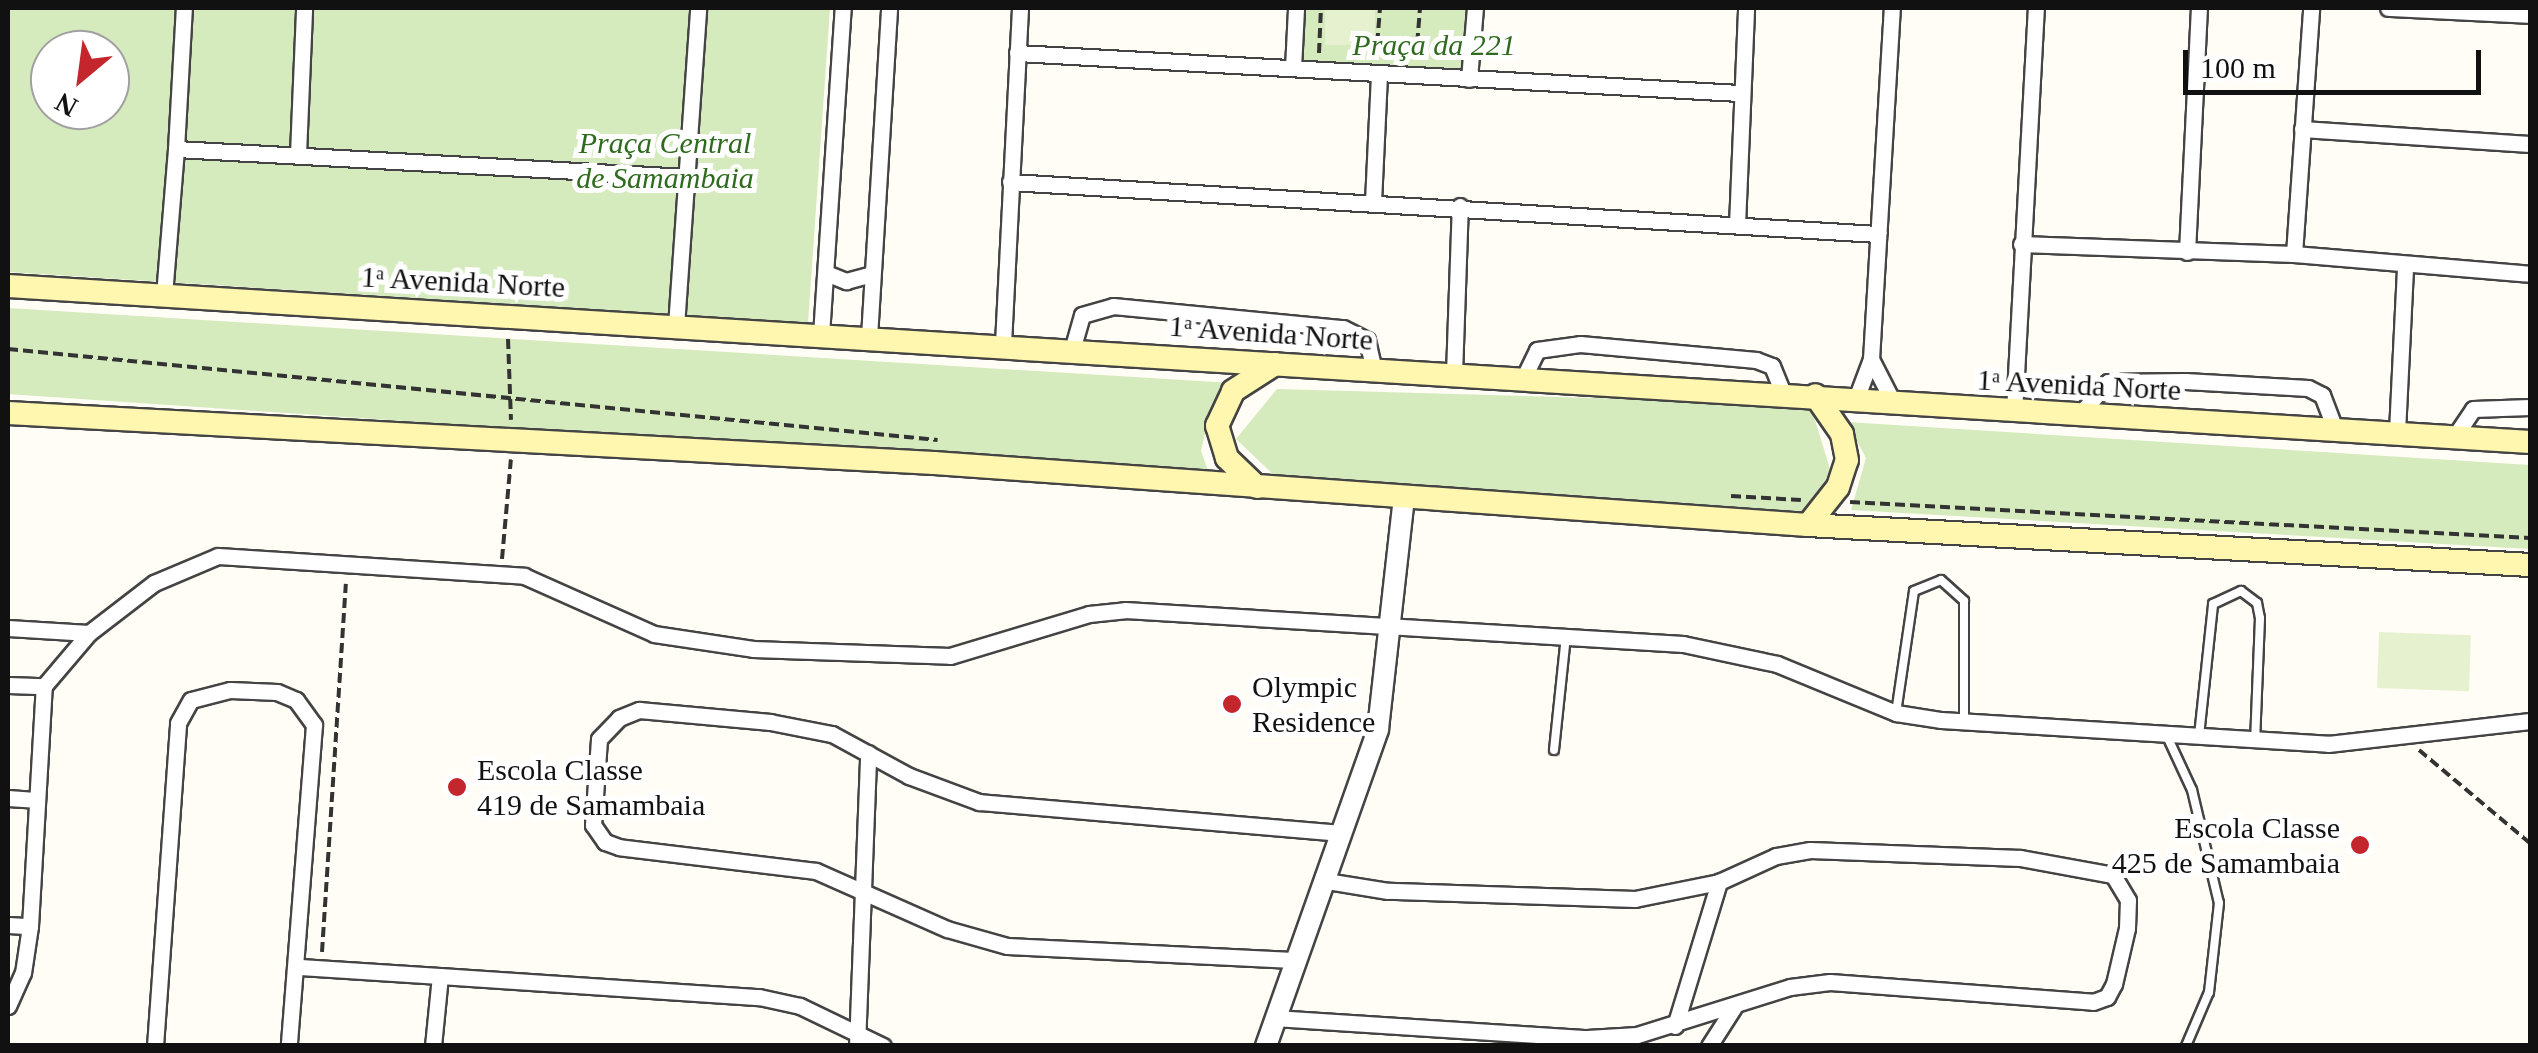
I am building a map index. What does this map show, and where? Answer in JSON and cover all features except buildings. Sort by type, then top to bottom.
[{"type":"main road","name":"1ᵃ Avenida Norte","points":[[8,286],[1784,392],[2014,412],[2530,442]]},
{"type":"main road","points":[[1257,487],[1228,458],[1217,426],[1234,391],[1274,364]]},
{"type":"main road","points":[[1808,525],[1844,472],[1846,447],[1815,395]]},
{"type":"main road","points":[[8,413],[511,440],[1808,525],[2530,565]]},
{"type":"street","points":[[164,295],[184,8]]},
{"type":"street","points":[[298,154],[304,8]]},
{"type":"street","points":[[676,326],[698,8]]},
{"type":"street","points":[[821,334],[843,8]]},
{"type":"street","points":[[869,337],[869,275],[889,8]]},
{"type":"street","points":[[1004,344],[1020,8]]},
{"type":"street","points":[[1292,68],[1296,8]]},
{"type":"street","points":[[1469,79],[1474,8]]},
{"type":"street","points":[[1736,225],[1746,8]]},
{"type":"street","points":[[1856,399],[1872,359],[1892,8]]},
{"type":"street","points":[[2014,412],[2036,8]]},
{"type":"street","points":[[2188,252],[2199,8]]},
{"type":"street","points":[[2294,254],[2312,8]]},
{"type":"street","points":[[2388,8],[2530,15]]},
{"type":"street","points":[[1018,53],[1740,93]]},
{"type":"street","points":[[1372,202],[1378,70]]},
{"type":"street","points":[[2302,130],[2530,144]]},
{"type":"street","points":[[176,149],[688,178]]},
{"type":"street","points":[[1010,182],[1878,234]]},
{"type":"street","points":[[1454,374],[1460,206]]},
{"type":"street","points":[[2021,244],[2294,254],[2530,274]]},
{"type":"street","points":[[2398,432],[2405,266]]},
{"type":"street","points":[[826,273],[857,281],[869,275]]},
{"type":"street","points":[[1072,350],[1082,314],[1113,306],[1343,328],[1368,340],[1374,370]]},
{"type":"street","points":[[1524,377],[1537,350],[1580,344],[1756,360],[1772,366],[1784,392]]},
{"type":"street","points":[[1872,359],[1892,402]]},
{"type":"street","points":[[2079,414],[2108,382],[2218,382],[2315,390],[2335,429]]},
{"type":"street","points":[[2455,436],[2473,409],[2530,407]]},
{"type":"street","points":[[1266,1046],[1293,960],[1326,881],[1378,728],[1404,496]]},
{"type":"street","points":[[8,1006],[30,926],[44,686],[89,633],[174,570],[218,556],[498,573],[556,586],[654,634],[753,650],[950,656],[1088,614],[1125,610],[1392,622],[1566,635],[1738,654],[1896,713],[1964,720],[2255,740],[2407,739],[2530,721]]},
{"type":"street","points":[[8,628],[89,633]]},
{"type":"street","points":[[8,685],[44,686]]},
{"type":"street","points":[[156,1046],[178,723],[186,704],[203,693],[277,692],[310,714],[300,966],[290,1046]]},
{"type":"street","points":[[1293,960],[1007,946],[934,924],[862,889],[752,858],[619,847],[598,834],[591,810],[600,740],[619,718],[639,710],[814,729],[979,802],[1343,833]]},
{"type":"street","points":[[858,1040],[868,753]]},
{"type":"street","points":[[8,798],[35,800]]},
{"type":"street","points":[[1274,1018],[1588,1038],[1674,1026],[1790,986],[1830,982],[2093,1002],[2107,996],[2114,984],[2128,900],[2103,868],[2020,858],[1810,850],[1776,856],[1718,882],[1635,899],[1388,891],[1326,881]]},
{"type":"street","points":[[1674,1026],[1718,882]]},
{"type":"street","points":[[8,924],[30,926]]},
{"type":"street","points":[[300,966],[759,997],[800,1006],[858,1040],[883,1046]]},
{"type":"street","points":[[433,1046],[440,976]]},
{"type":"street","points":[[1709,1046],[1734,1007]]},
{"type":"lane","points":[[1896,713],[1914,591],[1940,580],[1964,601],[1964,720]]},
{"type":"lane","points":[[2199,736],[2214,604],[2242,591],[2257,603],[2260,618],[2255,740]]},
{"type":"lane","points":[[1554,750],[1566,635]]},
{"type":"lane","points":[[2166,734],[2192,790],[2219,903],[2209,992],[2186,1046]]},
{"type":"path","points":[[1318,63],[1322,8]]},
{"type":"path","points":[[1378,70],[1380,8]]},
{"type":"path","points":[[1415,75],[1420,8]]},
{"type":"path","points":[[498,573],[510,512],[507,314]]},
{"type":"path","points":[[8,349],[939,440]]},
{"type":"path","points":[[1717,496],[2530,538]]},
{"type":"path","points":[[322,952],[344,585],[350,582]]},
{"type":"path","points":[[2407,739],[2530,843]]},
{"type":"green space","name":"Praça Central de Samambaia","points":[[8,8],[830,8],[808,323],[8,272]]},
{"type":"green space","name":"Praça da 221","points":[[1305,8],[1477,8],[1472,85],[1300,73]]},
{"type":"green space","points":[[1325,8],[1375,8],[1375,45],[1325,45]]},
{"type":"green space","points":[[8,308],[1232,383],[1209,415],[1201,451],[1210,476],[8,394]]},
{"type":"green space","points":[[1277,389],[1810,404],[1830,469],[1810,520],[1278,479],[1236,439]]},
{"type":"green space","points":[[1847,422],[2530,465],[2530,549],[1851,510],[1866,458]]},
{"type":"green space","points":[[2379,632],[2471,635],[2469,691],[2377,688]]},
{"type":"place","name":"Olympic Residence","points":[[1232,704]]},
{"type":"place","name":"Escola Classe 419 de Samambaia","points":[[457,787]]},
{"type":"place","name":"Escola Classe 425 de Samambaia","points":[[2360,845]]}]
